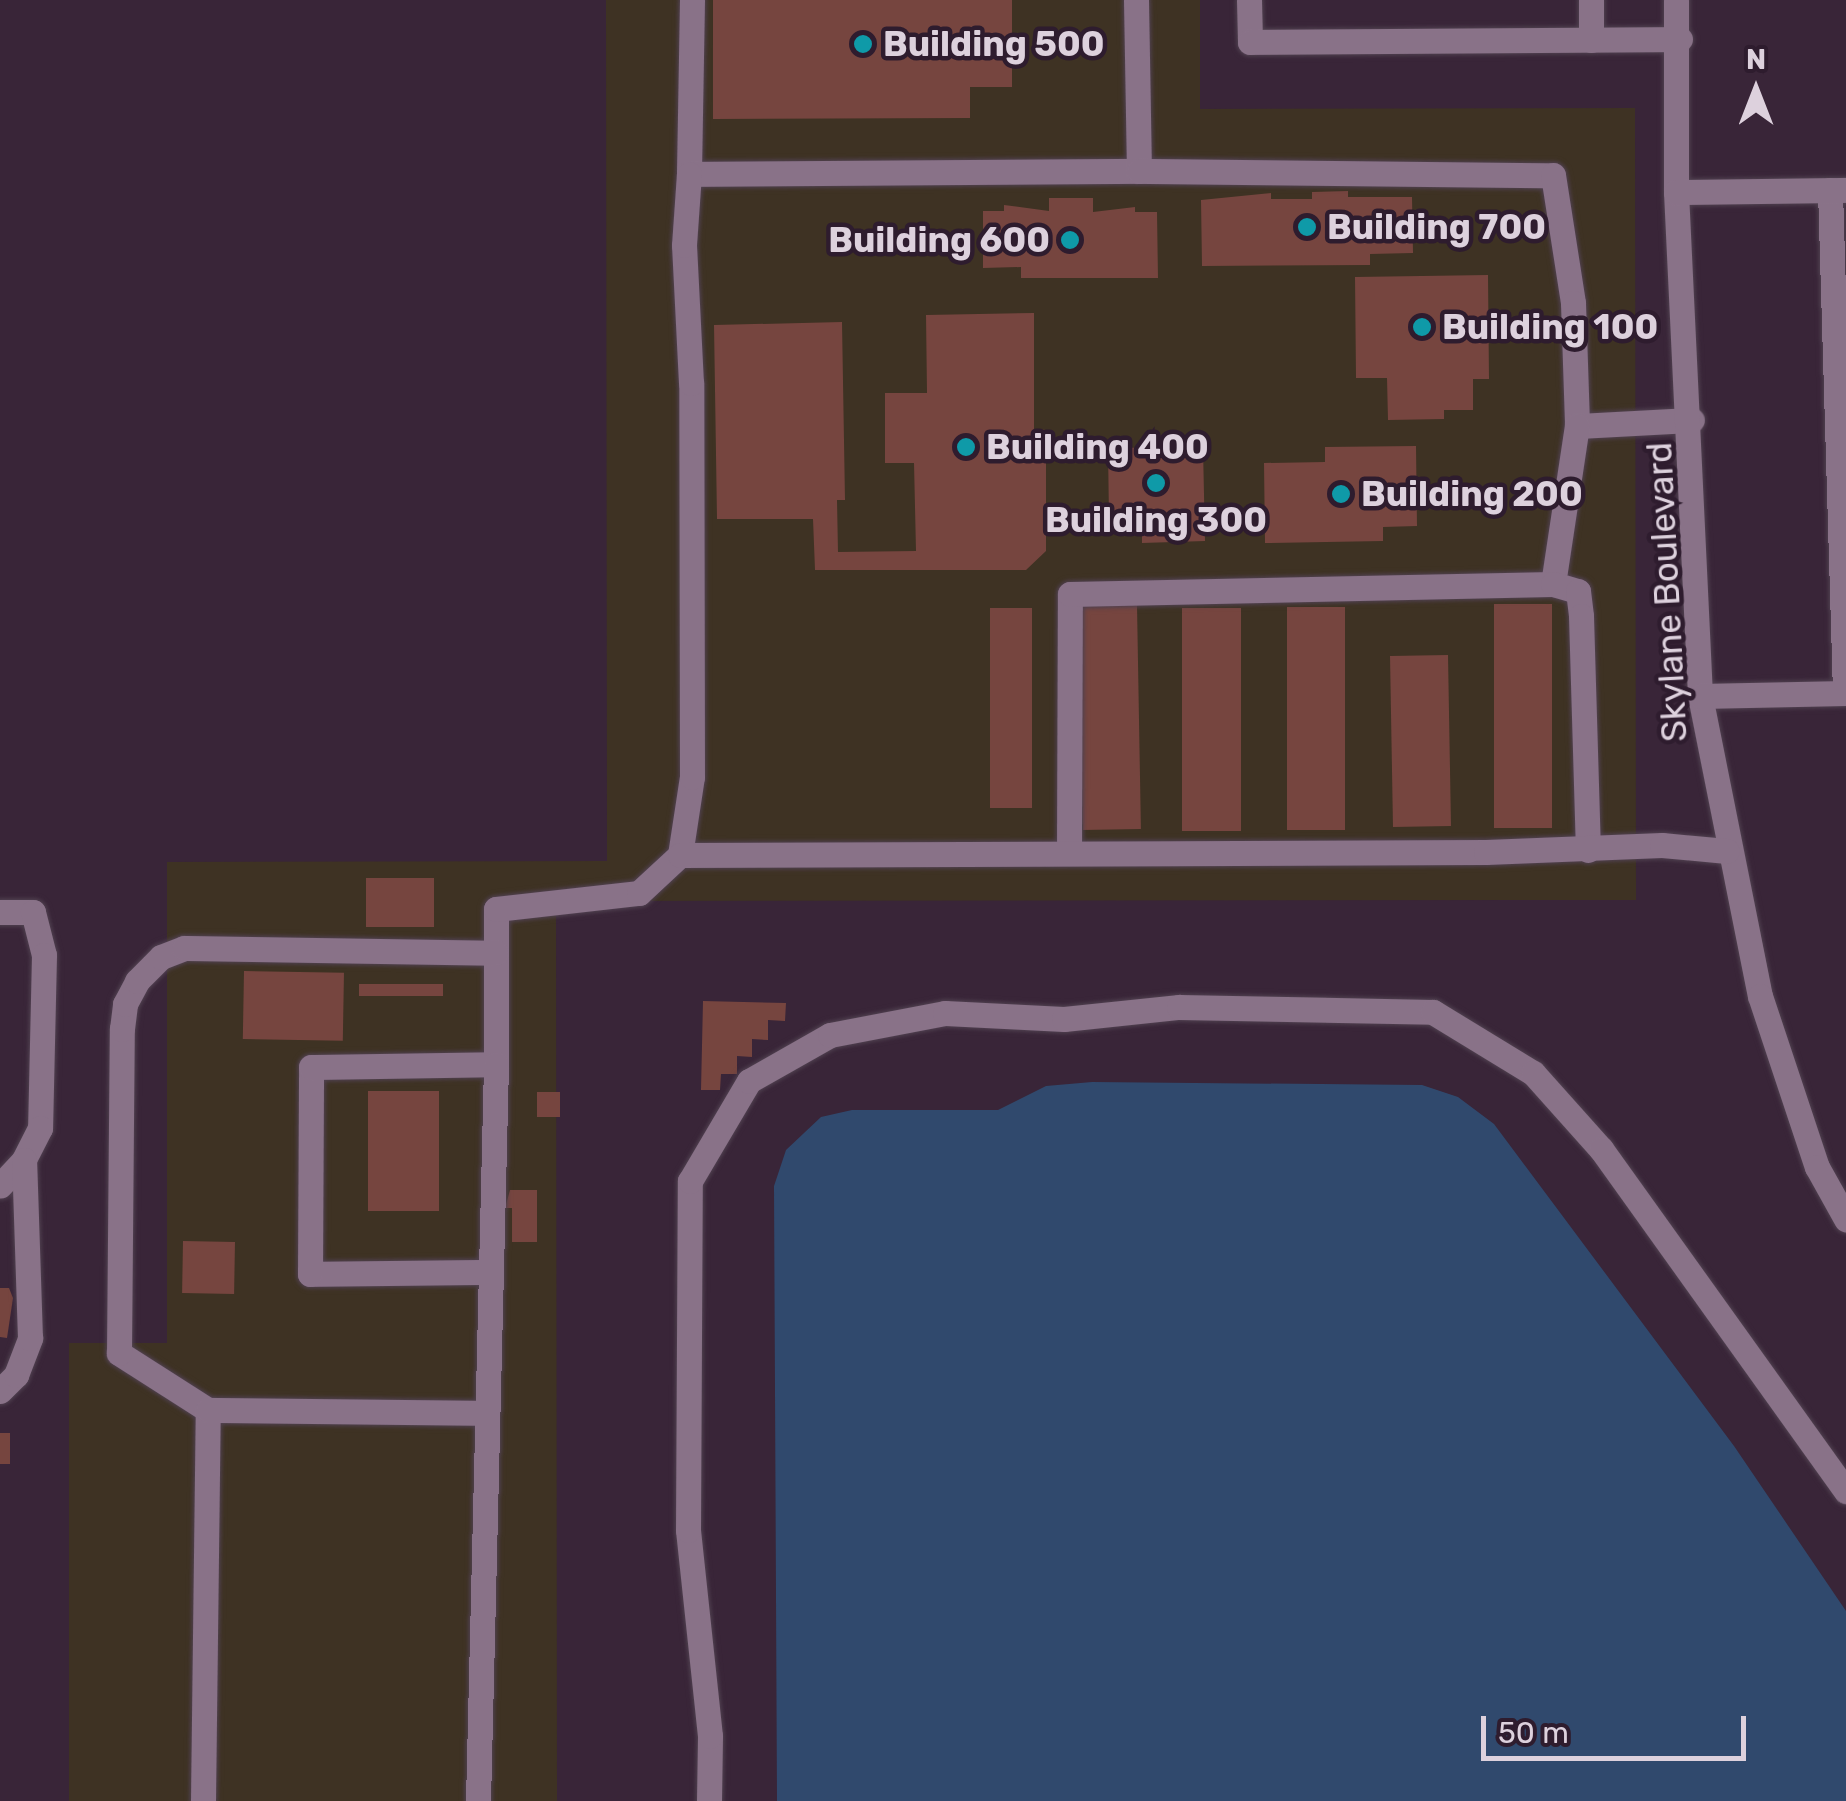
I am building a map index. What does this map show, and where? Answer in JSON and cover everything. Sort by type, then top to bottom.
[{"type":"street","points":[[478,1801],[496,1064],[496,909],[639,893],[680,854],[692,777],[684,245],[690,174],[692,0]]},
{"type":"street","points":[[1136,0],[1138,171]]},
{"type":"street","points":[[1249,0],[1250,42],[1680,39]]},
{"type":"street","points":[[1591,0],[1591,40]]},
{"type":"street","name":"Skylane Boulevard","points":[[1676,0],[1680,39],[1676,192],[1692,420],[1700,696],[1727,851],[1760,996],[1816,1167],[1846,1220]]},
{"type":"street","points":[[690,174],[1138,171],[1553,176],[1573,303],[1576,426],[1553,584]]},
{"type":"street","points":[[1676,192],[1838,190],[1846,693],[1700,696]]},
{"type":"street","points":[[1576,426],[1692,420]]},
{"type":"street","points":[[1069,854],[1070,594],[1553,584],[1578,592],[1588,850]]},
{"type":"street","points":[[680,854],[1588,850],[1662,844],[1727,851]]},
{"type":"street","points":[[0,912],[33,912],[44,955],[40,1112],[24,1160],[30,1338],[16,1375],[0,1391]]},
{"type":"street","points":[[486,1413],[208,1410],[120,1353],[122,1028],[124,1004],[138,981],[160,957],[184,948],[496,953]]},
{"type":"street","points":[[709,1801],[710,1736],[688,1530],[690,1181],[749,1081],[830,1035],[945,1013],[1064,1018],[1179,1007],[1433,1012],[1533,1072],[1601,1149],[1846,1491]]},
{"type":"street","points":[[490,1272],[310,1274],[311,1067],[496,1064]]},
{"type":"street","points":[[0,1186],[24,1160]]},
{"type":"street","points":[[203,1801],[208,1410]]},
{"type":"shaded area","points":[[606,0],[1200,0],[1200,109],[1635,108],[1636,900],[556,901],[557,1801],[69,1801],[69,1343],[167,1343],[167,862],[607,861]]},
{"type":"water","points":[[1092,1082],[1422,1085],[1458,1097],[1494,1124],[1734,1446],[1846,1611],[1846,1801],[777,1801],[774,1186],[786,1150],[821,1117],[852,1110],[998,1110],[1046,1086]]},
{"type":"building","name":"Building 500","points":[[713,0],[1012,0],[1012,87],[970,87],[970,118],[713,119]]},
{"type":"building","name":"Building 700","points":[[1348,191],[1348,197],[1412,197],[1413,253],[1370,254],[1370,265],[1202,266],[1201,200],[1271,193],[1271,199],[1312,199],[1312,192]]},
{"type":"building","name":"Building 600","points":[[1049,198],[1093,198],[1093,212],[1135,207],[1135,212],[1157,212],[1158,278],[1021,278],[1021,267],[983,268],[983,211],[1004,211],[1004,205],[1049,211]]},
{"type":"building","name":"Building 100","points":[[1488,275],[1489,379],[1473,379],[1473,410],[1444,410],[1444,419],[1388,420],[1387,378],[1356,378],[1355,277]]},
{"type":"building","points":[[1034,313],[1034,429],[1046,430],[1046,551],[1026,570],[815,570],[813,519],[717,519],[714,325],[842,322],[845,500],[837,500],[838,552],[916,551],[914,463],[885,463],[885,393],[927,393],[926,315]]},
{"type":"building","name":"Building 200","points":[[1416,446],[1417,526],[1383,527],[1383,541],[1265,543],[1264,463],[1325,462],[1325,447]]},
{"type":"building","name":"Building 300","points":[[1203,447],[1205,541],[1142,543],[1142,526],[1109,519],[1108,448]]},
{"type":"building","points":[[1494,604],[1552,604],[1552,828],[1494,828]]},
{"type":"building","points":[[1137,605],[1141,829],[1083,830],[1079,606]]},
{"type":"building","points":[[1287,607],[1345,607],[1345,830],[1287,830]]},
{"type":"building","points":[[990,608],[1032,608],[1032,808],[990,808]]},
{"type":"building","points":[[1182,608],[1241,608],[1241,831],[1182,831]]},
{"type":"building","points":[[1448,655],[1451,826],[1393,827],[1390,656]]},
{"type":"building","points":[[366,878],[434,878],[434,927],[366,927]]},
{"type":"building","points":[[244,971],[344,973],[343,1041],[243,1039]]},
{"type":"building","points":[[359,984],[443,984],[443,996],[359,996]]},
{"type":"building","points":[[703,1001],[786,1003],[785,1021],[768,1020],[768,1040],[752,1039],[752,1057],[737,1056],[737,1074],[721,1074],[720,1090],[701,1090]]},
{"type":"building","points":[[368,1091],[439,1091],[439,1211],[368,1211]]},
{"type":"building","points":[[537,1092],[560,1092],[560,1117],[537,1117]]},
{"type":"building","points":[[510,1190],[537,1190],[537,1242],[512,1242],[512,1208],[505,1208]]},
{"type":"building","points":[[183,1241],[235,1242],[234,1294],[182,1293]]},
{"type":"building","points":[[0,1288],[9,1288],[13,1298],[7,1338],[0,1337]]},
{"type":"building","points":[[0,1433],[10,1433],[10,1464],[0,1464]]},
{"type":"place","name":"Building 500","points":[[863,44]]},
{"type":"place","name":"Building 700","points":[[1307,227]]},
{"type":"place","name":"Building 600","points":[[1070,240]]},
{"type":"place","name":"Building 100","points":[[1422,327]]},
{"type":"place","name":"Building 400","points":[[966,447]]},
{"type":"place","name":"Building 300","points":[[1156,483]]},
{"type":"place","name":"Building 200","points":[[1341,494]]}]
